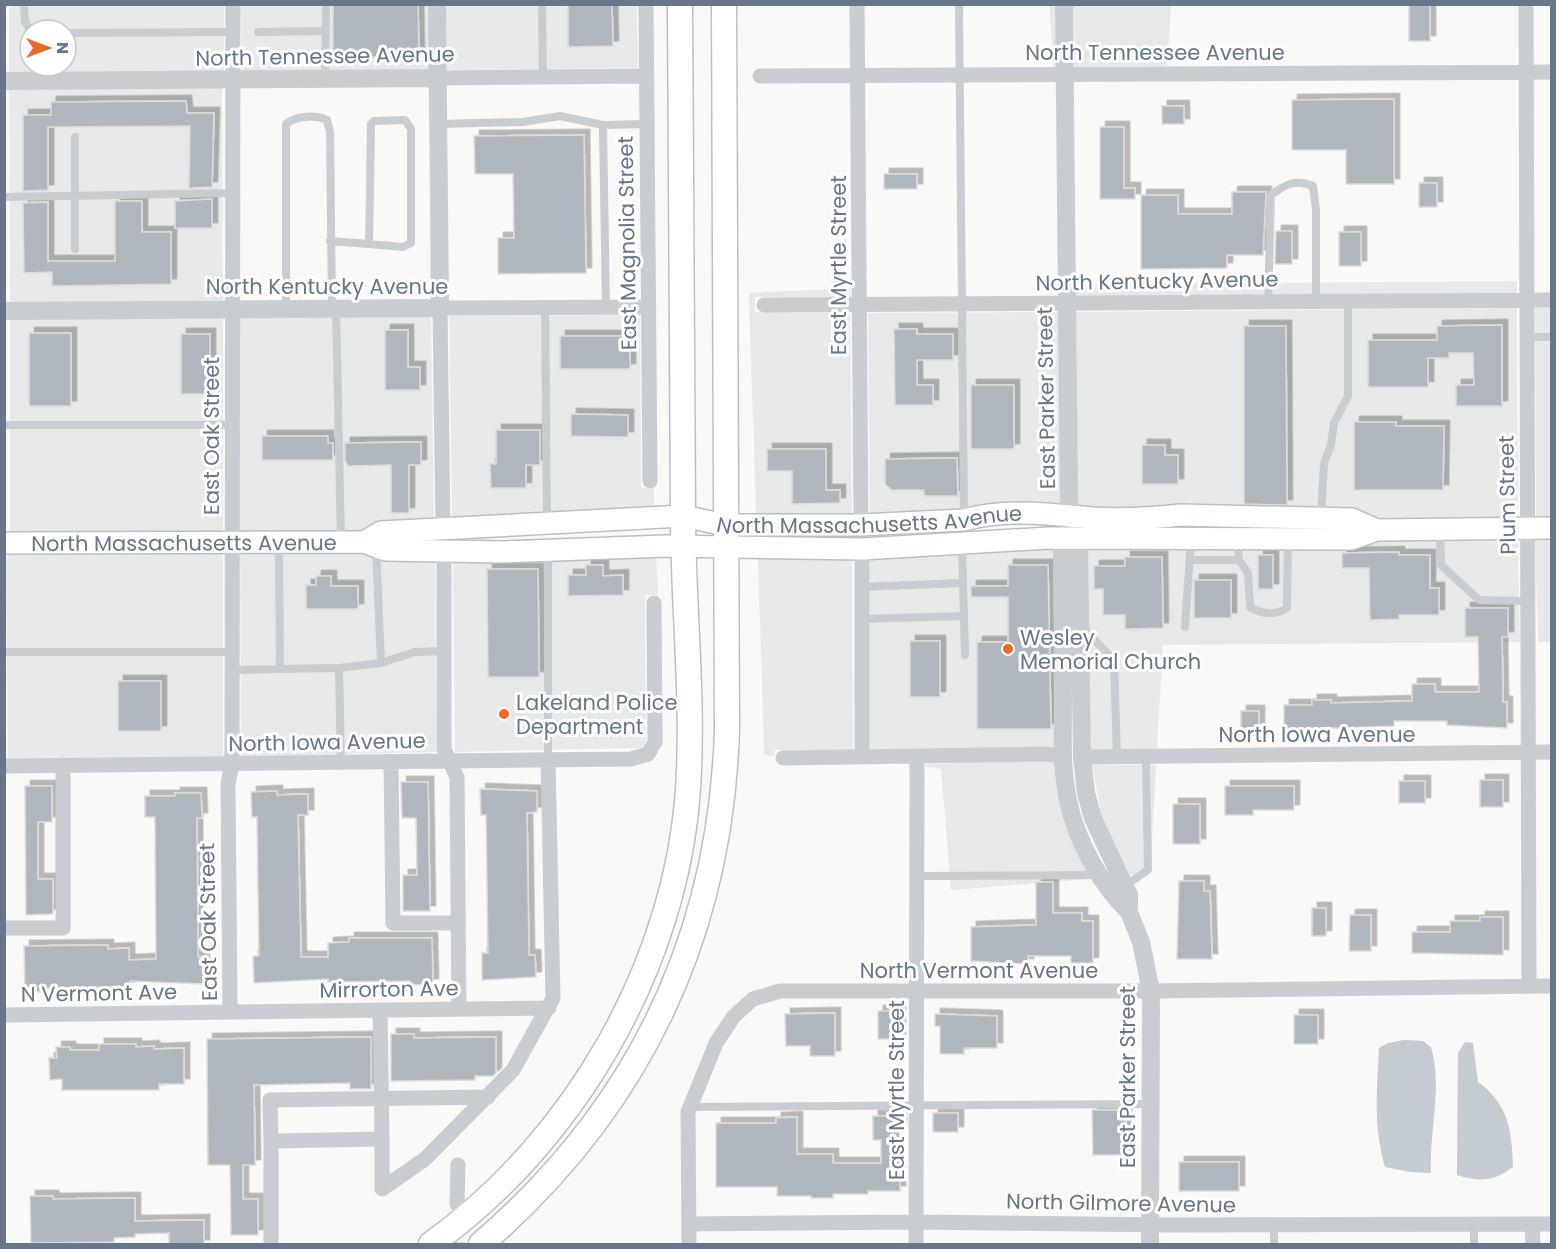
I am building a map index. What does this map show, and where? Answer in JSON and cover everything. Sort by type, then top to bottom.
[{"type":"main road","points":[[431,1245],[484,1201],[524,1160],[560,1118],[590,1076],[616,1030],[657,935],[681,841],[688,793],[690,744],[683,548],[680,4]]},
{"type":"main road","points":[[481,1245],[534,1196],[601,1114],[656,1024],[679,976],[695,931],[716,844],[726,769],[724,4]]},
{"type":"main road","name":"North Massachusetts Avenue","points":[[370,544],[381,532],[683,516],[725,525],[861,525],[964,520],[980,516],[1070,513],[1092,518],[1157,518],[1180,515],[1352,519],[1377,530]]},
{"type":"main road","name":"North Massachusetts Avenue","points":[[4,543],[341,543],[370,544],[385,550],[502,552],[548,548],[862,549],[1071,539],[1351,539],[1377,530],[1551,528]]},
{"type":"street","name":"East Oak Street","points":[[230,1012],[228,784],[232,764],[232,4]]},
{"type":"street","points":[[436,4],[443,528]]},
{"type":"street","name":"East Magnolia Street","points":[[646,4],[650,481]]},
{"type":"street","name":"East Myrtle Street","points":[[857,4],[861,525]]},
{"type":"street","name":"East Parker Street","points":[[1064,4],[1070,513],[1071,539],[1079,552],[1082,757],[1086,793],[1093,818],[1130,895],[1129,912]]},
{"type":"street","name":"Plum Street","points":[[1526,4],[1529,986]]},
{"type":"street","name":"North Tennessee Avenue","points":[[760,76],[1551,72]]},
{"type":"street","name":"North Tennessee Avenue","points":[[4,81],[646,76]]},
{"type":"street","name":"North Kentucky Avenue","points":[[764,305],[1551,300]]},
{"type":"street","name":"North Kentucky Avenue","points":[[4,310],[649,308]]},
{"type":"street","name":"East Parker Street","points":[[1071,539],[1062,552],[1063,756],[1068,802],[1086,848],[1100,875],[1112,895],[1129,912],[1141,942],[1151,991],[1150,1245]]},
{"type":"street","points":[[862,549],[862,758]]},
{"type":"street","points":[[444,551],[444,749],[457,777],[459,1009]]},
{"type":"street","name":"North Iowa Avenue","points":[[4,765],[631,759],[648,754],[655,742],[654,603]]},
{"type":"street","name":"North Iowa Avenue","points":[[1082,757],[1551,752]]},
{"type":"street","points":[[783,758],[1045,754],[1063,756]]},
{"type":"street","name":"East Myrtle Street","points":[[916,1245],[919,876],[917,757]]},
{"type":"street","points":[[380,1010],[382,1189],[425,1159],[513,1070],[549,1008],[554,983],[550,920],[548,759]]},
{"type":"street","points":[[391,762],[393,923],[458,923]]},
{"type":"street","points":[[4,928],[63,928],[63,765]]},
{"type":"street","name":"North Vermont Avenue","points":[[690,1107],[716,1043],[734,1016],[753,999],[780,991],[1151,991],[1529,986],[1550,990]]},
{"type":"street","name":"Mirrorton Ave","points":[[230,1012],[549,1008]]},
{"type":"street","name":"N Vermont Ave","points":[[4,1015],[230,1012]]},
{"type":"street","points":[[271,1245],[270,1100],[488,1097]]},
{"type":"street","points":[[689,1245],[690,1107]]},
{"type":"street","points":[[271,1141],[382,1139]]},
{"type":"street","points":[[457,1204],[458,1165]]},
{"type":"street","name":"North Gilmore Avenue","points":[[689,1224],[917,1222],[1274,1226],[1551,1224]]},
{"type":"street","points":[[1532,1224],[1533,1245]]},
{"type":"lane","points":[[325,79],[326,4]]},
{"type":"lane","points":[[542,4],[543,77]]},
{"type":"lane","points":[[959,4],[964,520]]},
{"type":"lane","points":[[258,32],[326,31]]},
{"type":"lane","points":[[78,33],[233,32]]},
{"type":"lane","points":[[438,124],[523,122],[560,116],[603,125],[647,124]]},
{"type":"lane","points":[[286,308],[286,124],[294,118],[321,117],[327,120],[330,132],[330,241],[341,543]]},
{"type":"lane","points":[[330,241],[369,244],[403,246],[411,243],[411,129],[405,120],[374,121],[371,124],[369,244]]},
{"type":"lane","points":[[603,125],[606,308]]},
{"type":"lane","points":[[75,137],[75,249]]},
{"type":"lane","points":[[1268,303],[1271,195],[1287,183],[1301,181],[1312,186],[1316,209],[1316,302]]},
{"type":"lane","points":[[4,197],[232,192]]},
{"type":"lane","points":[[1321,519],[1324,463],[1331,445],[1334,423],[1348,396],[1348,302]]},
{"type":"lane","points":[[545,308],[547,523]]},
{"type":"lane","points":[[1526,337],[1551,337]]},
{"type":"lane","points":[[4,425],[232,425]]},
{"type":"lane","points":[[1440,529],[1441,565],[1479,600],[1529,601]]},
{"type":"lane","points":[[1185,627],[1191,539]]},
{"type":"lane","points":[[1237,539],[1239,560],[1248,573],[1250,607],[1261,614],[1281,612],[1287,608],[1288,539]]},
{"type":"lane","points":[[279,543],[280,669]]},
{"type":"lane","points":[[370,544],[381,663]]},
{"type":"lane","points":[[962,545],[965,655]]},
{"type":"lane","points":[[548,548],[548,759]]},
{"type":"lane","points":[[1190,560],[1239,560]]},
{"type":"lane","points":[[861,587],[963,583]]},
{"type":"lane","points":[[861,619],[964,616]]},
{"type":"lane","points":[[1080,626],[1114,660],[1117,758]]},
{"type":"lane","points":[[232,670],[339,668],[381,663],[416,652],[444,651]]},
{"type":"lane","points":[[4,652],[232,652]]},
{"type":"lane","points":[[339,668],[341,763]]},
{"type":"lane","points":[[1125,885],[1148,870],[1146,758]]},
{"type":"lane","points":[[919,876],[1100,875]]},
{"type":"lane","points":[[690,1107],[1150,1104]]},
{"type":"lane","points":[[1474,1224],[1474,1245]]},
{"type":"lane","points":[[1274,1226],[1274,1245]]},
{"type":"shaded area","points":[[9,5],[224,5],[224,72],[78,73],[78,18],[18,18],[18,73],[9,73]]},
{"type":"shaded area","points":[[241,5],[428,5],[429,70],[242,72]]},
{"type":"shaded area","points":[[445,5],[637,5],[638,68],[447,70]]},
{"type":"shaded area","points":[[1049,5],[1055,5],[1056,67],[1054,67]]},
{"type":"shaded area","points":[[1073,5],[1171,5],[1167,66],[1074,67]]},
{"type":"shaded area","points":[[222,88],[223,300],[10,303],[9,89]]},
{"type":"shaded area","points":[[1517,281],[1517,293],[1076,297],[1076,284]]},
{"type":"shaded area","points":[[850,288],[850,298],[755,297],[755,312],[850,313],[852,517],[756,517],[749,293]]},
{"type":"shaded area","points":[[1517,308],[1518,521],[1383,522],[1078,507],[1076,312]]},
{"type":"shaded area","points":[[1535,308],[1551,308],[1551,520],[1536,521]]},
{"type":"shaded area","points":[[1059,312],[1061,506],[870,517],[868,313]]},
{"type":"shaded area","points":[[640,315],[641,488],[654,488],[655,510],[452,520],[449,316]]},
{"type":"shaded area","points":[[223,316],[223,536],[10,535],[10,318]]},
{"type":"shaded area","points":[[240,316],[431,316],[434,521],[363,534],[240,535]]},
{"type":"shaded area","points":[[1535,536],[1551,536],[1551,642],[1538,642]]},
{"type":"shaded area","points":[[1518,537],[1520,642],[1163,645],[1157,749],[1091,750],[1086,547]]},
{"type":"shaded area","points":[[1056,546],[1054,747],[870,749],[870,557]]},
{"type":"shaded area","points":[[359,550],[361,553],[365,551],[435,559],[436,752],[241,756],[240,551]]},
{"type":"shaded area","points":[[9,551],[223,551],[223,756],[8,758],[6,565]]},
{"type":"shaded area","points":[[656,554],[658,595],[645,595],[646,740],[642,748],[455,752],[453,559]]},
{"type":"shaded area","points":[[758,557],[852,557],[853,750],[775,750],[774,756],[764,755]]},
{"type":"shaded area","points":[[1044,761],[1055,763],[1092,879],[951,890],[941,769],[926,767],[926,764]]},
{"type":"shaded area","points":[[1092,765],[1156,765],[1150,874],[1130,875],[1102,816]]},
{"type":"shaded area","points":[[1404,1040],[1423,1041],[1431,1047],[1436,1094],[1431,1173],[1385,1167],[1381,1151],[1377,1108],[1379,1048],[1388,1043]]},
{"type":"shaded area","points":[[1465,1042],[1473,1043],[1478,1082],[1502,1109],[1510,1131],[1513,1167],[1493,1178],[1480,1180],[1457,1175],[1458,1053]]},
{"type":"building","points":[[333,4],[418,4],[419,57],[333,57]]},
{"type":"building","points":[[568,4],[612,4],[613,46],[568,47]]},
{"type":"building","points":[[1409,4],[1430,4],[1430,41],[1409,41]]},
{"type":"building","points":[[1394,99],[1394,184],[1346,184],[1346,150],[1292,150],[1292,100]]},
{"type":"building","points":[[186,101],[187,113],[214,113],[212,187],[189,188],[190,126],[48,127],[48,190],[23,191],[23,115],[51,115],[51,102]]},
{"type":"building","points":[[1162,106],[1184,106],[1184,124],[1162,124]]},
{"type":"building","points":[[1100,127],[1124,127],[1124,188],[1135,188],[1135,199],[1100,199]]},
{"type":"building","points":[[584,135],[586,273],[498,274],[498,238],[514,238],[513,174],[475,174],[474,136]]},
{"type":"building","points":[[884,174],[917,174],[917,189],[884,189]]},
{"type":"building","points":[[1419,183],[1437,183],[1437,207],[1419,207]]},
{"type":"building","points":[[1232,192],[1266,192],[1263,255],[1227,255],[1227,268],[1141,269],[1141,195],[1178,195],[1178,214],[1232,214]]},
{"type":"building","points":[[212,199],[212,228],[175,228],[175,201]]},
{"type":"building","points":[[115,201],[142,201],[142,232],[171,232],[171,284],[52,286],[52,272],[24,273],[23,203],[48,202],[48,261],[115,261]]},
{"type":"building","points":[[1276,231],[1292,231],[1292,264],[1275,264]]},
{"type":"building","points":[[1339,232],[1361,232],[1361,266],[1339,266]]},
{"type":"building","points":[[1502,325],[1502,406],[1456,406],[1456,385],[1474,385],[1473,353],[1449,353],[1449,358],[1428,358],[1428,387],[1368,387],[1368,340],[1437,340],[1437,326]]},
{"type":"building","points":[[1244,326],[1286,326],[1287,505],[1244,504]]},
{"type":"building","points":[[894,329],[917,329],[917,334],[953,334],[953,360],[917,360],[917,385],[933,385],[933,405],[895,405]]},
{"type":"building","points":[[385,330],[408,330],[408,367],[420,367],[420,390],[385,390]]},
{"type":"building","points":[[29,333],[71,333],[71,406],[29,406]]},
{"type":"building","points":[[181,334],[210,334],[210,394],[181,394]]},
{"type":"building","points":[[560,336],[630,336],[630,369],[560,369]]},
{"type":"building","points":[[971,385],[1014,385],[1014,449],[971,449]]},
{"type":"building","points":[[571,414],[628,415],[628,437],[571,436]]},
{"type":"building","points":[[1354,422],[1396,422],[1396,426],[1444,426],[1443,490],[1354,490]]},
{"type":"building","points":[[496,430],[540,430],[540,465],[526,465],[526,488],[491,488],[490,464],[496,464]]},
{"type":"building","points":[[262,436],[328,436],[328,443],[333,443],[333,460],[262,460]]},
{"type":"building","points":[[421,442],[421,465],[409,465],[409,513],[391,513],[391,465],[348,466],[345,460],[345,443]]},
{"type":"building","points":[[1142,445],[1165,445],[1165,455],[1178,455],[1178,484],[1142,484]]},
{"type":"building","points":[[767,449],[826,449],[826,490],[840,490],[840,503],[792,504],[792,471],[767,471]]},
{"type":"building","points":[[957,458],[958,496],[924,496],[924,490],[892,490],[885,484],[885,459]]},
{"type":"building","points":[[1399,552],[1399,555],[1430,555],[1430,588],[1439,588],[1439,615],[1399,615],[1399,619],[1370,620],[1369,568],[1342,568],[1342,553]]},
{"type":"building","points":[[1258,555],[1273,555],[1273,589],[1258,589]]},
{"type":"building","points":[[1125,557],[1162,557],[1163,628],[1125,629],[1125,615],[1103,615],[1103,589],[1094,589],[1094,566],[1125,566]]},
{"type":"building","points":[[586,565],[603,565],[603,576],[623,575],[623,595],[568,596],[568,575],[586,575]]},
{"type":"building","points":[[1008,565],[1048,565],[1051,729],[977,729],[977,642],[1008,642],[1008,597],[971,597],[971,586],[1008,586]]},
{"type":"building","points":[[487,569],[538,569],[539,677],[488,677]]},
{"type":"building","points":[[316,576],[331,576],[331,586],[358,586],[358,609],[306,609],[306,585],[316,585]]},
{"type":"building","points":[[1194,580],[1231,580],[1231,618],[1194,618]]},
{"type":"building","points":[[1465,608],[1508,608],[1508,637],[1502,637],[1503,702],[1507,702],[1507,728],[1447,725],[1447,721],[1394,721],[1394,726],[1284,730],[1284,705],[1312,705],[1312,700],[1331,700],[1331,703],[1412,701],[1412,684],[1435,684],[1435,692],[1479,692],[1478,637],[1465,637]]},
{"type":"building","points":[[910,641],[940,641],[940,697],[910,697]]},
{"type":"building","points":[[118,681],[161,681],[161,731],[118,731]]},
{"type":"building","points":[[1241,711],[1259,711],[1259,733],[1241,733]]},
{"type":"building","points":[[1480,780],[1503,780],[1503,807],[1480,807]]},
{"type":"building","points":[[1399,781],[1425,781],[1425,803],[1399,803]]},
{"type":"building","points":[[401,782],[428,782],[430,911],[403,911],[403,875],[417,875],[416,818],[402,818]]},
{"type":"building","points":[[25,786],[52,786],[52,822],[38,822],[38,879],[53,879],[53,914],[26,915]]},
{"type":"building","points":[[1225,786],[1294,786],[1294,810],[1253,810],[1253,815],[1225,815]]},
{"type":"building","points":[[480,789],[537,791],[537,812],[527,813],[529,955],[535,955],[536,977],[482,980],[482,953],[488,953],[486,815],[481,815]]},
{"type":"building","points":[[277,791],[277,795],[308,794],[308,815],[298,815],[301,957],[328,957],[328,943],[349,942],[349,938],[432,938],[433,984],[410,985],[410,981],[328,982],[328,979],[254,983],[253,956],[259,956],[257,817],[252,817],[251,792]]},
{"type":"building","points":[[175,793],[201,793],[202,818],[197,818],[198,957],[204,957],[204,984],[130,981],[130,987],[48,988],[48,992],[25,992],[24,946],[108,945],[108,949],[129,948],[129,960],[156,959],[155,817],[145,817],[145,796],[175,796]]},
{"type":"building","points":[[1173,804],[1200,804],[1200,844],[1173,844]]},
{"type":"building","points":[[1179,881],[1204,881],[1204,891],[1210,891],[1212,959],[1177,959]]},
{"type":"building","points":[[1036,882],[1053,882],[1053,913],[1082,913],[1082,921],[1093,921],[1093,963],[1071,963],[1071,956],[1028,956],[1028,964],[971,961],[971,927],[1036,925]]},
{"type":"building","points":[[1312,908],[1326,908],[1326,936],[1312,936]]},
{"type":"building","points":[[1350,915],[1371,915],[1371,951],[1349,951]]},
{"type":"building","points":[[1480,917],[1503,917],[1503,955],[1412,953],[1412,932],[1450,932],[1450,921],[1480,921]]},
{"type":"building","points":[[878,1011],[900,1011],[900,1039],[878,1039]]},
{"type":"building","points":[[835,1013],[835,1056],[810,1056],[810,1046],[786,1046],[785,1014]]},
{"type":"building","points":[[935,1014],[997,1016],[997,1048],[964,1048],[964,1054],[940,1054],[940,1026],[935,1026]]},
{"type":"building","points":[[1294,1015],[1318,1015],[1318,1044],[1294,1044]]},
{"type":"building","points":[[391,1034],[414,1034],[414,1038],[496,1037],[496,1073],[493,1076],[475,1076],[475,1080],[391,1081]]},
{"type":"building","points":[[371,1037],[371,1089],[350,1089],[350,1083],[254,1085],[255,1165],[243,1165],[243,1199],[258,1199],[258,1235],[231,1235],[230,1165],[208,1165],[207,1039]]},
{"type":"building","points":[[99,1044],[136,1044],[136,1047],[154,1046],[154,1049],[184,1048],[184,1084],[159,1084],[159,1090],[62,1090],[62,1079],[50,1080],[49,1058],[57,1058],[56,1047],[70,1047],[70,1050],[99,1050]]},
{"type":"building","points":[[1092,1110],[1126,1110],[1124,1155],[1093,1155]]},
{"type":"building","points":[[933,1113],[958,1113],[958,1132],[933,1132]]},
{"type":"building","points":[[873,1116],[901,1116],[901,1129],[893,1129],[893,1160],[900,1160],[900,1191],[868,1191],[868,1194],[833,1194],[833,1198],[811,1198],[811,1196],[777,1196],[777,1187],[716,1187],[716,1123],[776,1123],[776,1118],[797,1117],[797,1154],[833,1154],[833,1163],[881,1163],[881,1140],[873,1140]]},
{"type":"building","points":[[1179,1162],[1239,1162],[1239,1191],[1179,1191]]},
{"type":"building","points":[[30,1196],[53,1196],[53,1199],[135,1198],[135,1221],[204,1220],[204,1245],[169,1245],[169,1233],[135,1234],[135,1237],[114,1238],[114,1242],[31,1243]]},
{"type":"tunnel","points":[[457,1219],[458,1244]]},
{"type":"place","name":"Wesley Memorial Church","points":[[1008,649]]},
{"type":"place","name":"Lakeland Police Department","points":[[504,714]]}]
